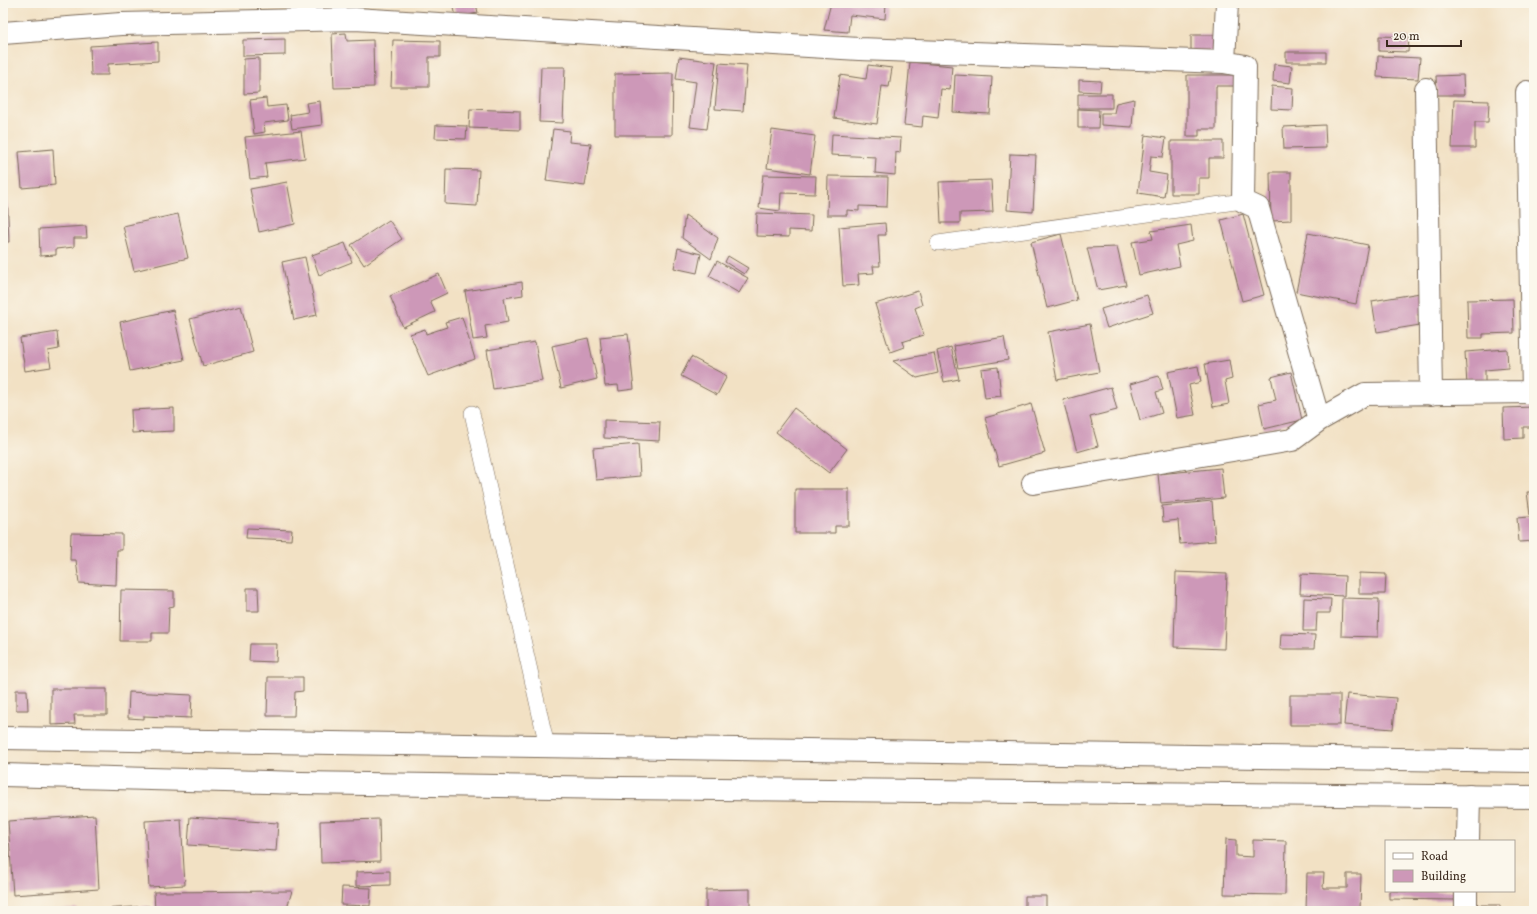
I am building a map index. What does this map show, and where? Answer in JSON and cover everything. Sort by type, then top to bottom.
[{"type":"main road","points":[[1224,62],[1227,3]]},
{"type":"main road","points":[[3,33],[121,24],[355,18],[859,49],[1224,62],[1245,66],[1243,201],[1258,208],[1319,420]]},
{"type":"main road","points":[[1426,89],[1432,394]]},
{"type":"main road","points":[[1033,483],[1292,440],[1319,420],[1365,394],[1534,392],[1527,92]]},
{"type":"main road","points":[[3,738],[1534,761]]},
{"type":"main road","points":[[3,775],[301,783],[612,788],[1534,797]]},
{"type":"main road","points":[[1468,840],[1469,796]]},
{"type":"main road","points":[[1466,892],[1466,911]]},
{"type":"lane","points":[[938,243],[1243,201]]},
{"type":"lane","points":[[472,413],[547,746]]},
{"type":"building","points":[[453,3],[476,3],[478,13],[456,17]]},
{"type":"building","points":[[831,3],[886,3],[885,19],[850,15],[848,32],[824,30]]},
{"type":"building","points":[[346,33],[347,41],[373,40],[374,87],[334,88],[332,34]]},
{"type":"building","points":[[1191,35],[1219,35],[1219,52],[1191,52]]},
{"type":"building","points":[[1379,36],[1409,37],[1408,52],[1379,51]]},
{"type":"building","points":[[285,39],[285,55],[243,56],[243,40]]},
{"type":"building","points":[[393,40],[440,41],[440,57],[429,57],[429,87],[391,87]]},
{"type":"building","points":[[158,42],[158,61],[108,64],[108,75],[91,75],[90,46]]},
{"type":"building","points":[[1286,52],[1326,52],[1326,62],[1286,62]]},
{"type":"building","points":[[1378,56],[1420,58],[1418,79],[1377,77]]},
{"type":"building","points":[[679,57],[716,62],[707,129],[690,127],[696,82],[676,79]]},
{"type":"building","points":[[259,58],[259,93],[244,94],[244,59]]},
{"type":"building","points":[[910,62],[952,66],[950,90],[941,89],[938,118],[923,116],[922,127],[904,125]]},
{"type":"building","points":[[719,63],[747,65],[743,111],[715,109]]},
{"type":"building","points":[[1274,64],[1292,66],[1290,83],[1273,81]]},
{"type":"building","points":[[868,65],[892,68],[889,87],[882,86],[877,124],[834,118],[840,75],[866,79]]},
{"type":"building","points":[[541,67],[565,67],[563,123],[539,122]]},
{"type":"building","points":[[673,73],[672,135],[615,135],[615,74]]},
{"type":"building","points":[[955,75],[992,77],[990,114],[953,112]]},
{"type":"building","points":[[1187,75],[1236,75],[1236,86],[1216,86],[1216,129],[1199,129],[1199,136],[1187,136]]},
{"type":"building","points":[[1463,75],[1464,95],[1437,95],[1436,76]]},
{"type":"building","points":[[1079,80],[1101,81],[1100,92],[1079,91]]},
{"type":"building","points":[[1272,86],[1293,88],[1292,110],[1271,109]]},
{"type":"building","points":[[1078,94],[1112,94],[1112,108],[1078,108]]},
{"type":"building","points":[[266,98],[267,107],[286,105],[288,120],[264,123],[265,132],[254,134],[250,100]]},
{"type":"building","points":[[1134,99],[1132,127],[1101,125],[1101,113],[1114,113],[1116,103]]},
{"type":"building","points":[[1454,100],[1489,101],[1488,122],[1475,122],[1475,148],[1452,148]]},
{"type":"building","points":[[320,101],[322,125],[292,129],[290,115],[308,112],[306,103]]},
{"type":"building","points":[[470,109],[520,111],[520,130],[469,128]]},
{"type":"building","points":[[1078,109],[1099,110],[1098,128],[1078,128]]},
{"type":"building","points":[[436,125],[467,126],[466,139],[435,138]]},
{"type":"building","points":[[1325,125],[1326,148],[1284,149],[1283,127]]},
{"type":"building","points":[[553,129],[570,131],[569,142],[591,144],[585,186],[546,181]]},
{"type":"building","points":[[772,130],[815,136],[810,174],[767,168]]},
{"type":"building","points":[[301,131],[305,158],[265,163],[267,177],[250,179],[245,137]]},
{"type":"building","points":[[4,133],[6,163],[3,163]]},
{"type":"building","points":[[832,134],[901,138],[900,153],[896,152],[895,175],[875,173],[876,157],[831,155]]},
{"type":"building","points":[[1145,135],[1166,138],[1163,157],[1151,156],[1149,172],[1167,175],[1164,197],[1138,193]]},
{"type":"building","points":[[1171,141],[1223,141],[1223,158],[1209,158],[1209,178],[1199,178],[1199,194],[1171,194]]},
{"type":"building","points":[[53,149],[55,185],[22,188],[19,152]]},
{"type":"building","points":[[1010,154],[1036,155],[1033,212],[1007,210]]},
{"type":"building","points":[[446,169],[479,170],[477,206],[445,204]]},
{"type":"building","points":[[1270,172],[1291,172],[1291,220],[1271,221]]},
{"type":"building","points":[[763,175],[816,176],[815,194],[781,193],[780,211],[759,208]]},
{"type":"building","points":[[828,176],[888,177],[887,207],[859,206],[859,211],[847,210],[847,215],[827,215]]},
{"type":"building","points":[[991,180],[993,212],[960,213],[960,223],[941,223],[939,182]]},
{"type":"building","points":[[287,182],[295,224],[259,232],[250,189]]},
{"type":"building","points":[[3,192],[7,192],[9,242],[3,242]]},
{"type":"building","points":[[757,213],[812,215],[811,231],[789,230],[789,237],[756,236]]},
{"type":"building","points":[[178,214],[188,258],[134,271],[123,226]]},
{"type":"building","points":[[1243,214],[1264,295],[1242,301],[1221,220]]},
{"type":"building","points":[[685,215],[718,238],[711,259],[682,238]]},
{"type":"building","points":[[389,220],[402,239],[364,265],[351,245]]},
{"type":"building","points":[[885,223],[886,235],[878,235],[880,266],[873,266],[874,273],[858,274],[859,285],[843,286],[839,227]]},
{"type":"building","points":[[1191,225],[1193,241],[1176,245],[1180,266],[1139,275],[1132,242],[1153,239],[1151,231]]},
{"type":"building","points":[[86,226],[87,238],[74,238],[74,247],[56,249],[56,255],[40,256],[39,229]]},
{"type":"building","points":[[1308,233],[1368,245],[1356,304],[1296,292]]},
{"type":"building","points":[[1061,234],[1077,300],[1047,308],[1031,242]]},
{"type":"building","points":[[345,243],[352,262],[319,275],[312,255]]},
{"type":"building","points":[[1117,247],[1126,285],[1098,290],[1087,248]]},
{"type":"building","points":[[678,248],[701,254],[697,273],[674,268]]},
{"type":"building","points":[[728,256],[748,268],[744,274],[725,262]]},
{"type":"building","points":[[305,257],[317,315],[294,320],[282,262]]},
{"type":"building","points":[[717,261],[748,278],[739,293],[709,276]]},
{"type":"building","points":[[439,274],[447,293],[430,301],[435,312],[403,327],[390,296]]},
{"type":"building","points":[[522,282],[523,295],[504,298],[508,322],[485,326],[487,338],[473,340],[465,291]]},
{"type":"building","points":[[918,291],[922,305],[915,308],[924,335],[902,342],[904,347],[890,352],[875,304]]},
{"type":"building","points":[[1426,292],[1429,312],[1418,314],[1420,325],[1377,332],[1372,301]]},
{"type":"building","points":[[1147,295],[1153,313],[1107,328],[1101,309]]},
{"type":"building","points":[[1513,299],[1514,333],[1483,334],[1483,338],[1468,338],[1467,300]]},
{"type":"building","points":[[241,306],[253,352],[203,366],[190,319]]},
{"type":"building","points":[[173,310],[184,360],[130,371],[120,322]]},
{"type":"building","points":[[462,317],[475,359],[428,376],[410,334],[425,329],[426,334],[447,327],[445,322]]},
{"type":"building","points":[[1090,324],[1099,372],[1057,380],[1048,332]]},
{"type":"building","points":[[57,332],[59,349],[48,351],[51,367],[25,371],[20,338]]},
{"type":"building","points":[[628,334],[634,389],[619,391],[618,385],[605,386],[600,337]]},
{"type":"building","points":[[1004,337],[1008,360],[958,368],[954,346]]},
{"type":"building","points":[[588,338],[597,379],[561,388],[552,346]]},
{"type":"building","points":[[535,342],[542,381],[493,389],[487,350]]},
{"type":"building","points":[[951,347],[959,379],[944,382],[937,351]]},
{"type":"building","points":[[1507,349],[1508,368],[1485,370],[1485,384],[1467,386],[1465,352]]},
{"type":"building","points":[[934,353],[938,373],[917,378],[893,361]]},
{"type":"building","points":[[691,357],[727,376],[717,395],[681,376]]},
{"type":"building","points":[[1229,360],[1232,379],[1225,381],[1229,404],[1213,407],[1205,364]]},
{"type":"building","points":[[1198,366],[1201,382],[1189,385],[1195,415],[1177,418],[1168,372]]},
{"type":"building","points":[[998,367],[1001,396],[985,398],[981,369]]},
{"type":"building","points":[[1291,372],[1302,420],[1264,429],[1259,404],[1276,400],[1271,377]]},
{"type":"building","points":[[1159,376],[1163,390],[1156,392],[1162,413],[1140,420],[1130,384]]},
{"type":"building","points":[[1111,387],[1117,410],[1090,417],[1098,446],[1077,452],[1063,400]]},
{"type":"building","points":[[1031,404],[1045,453],[999,466],[985,418]]},
{"type":"building","points":[[1534,407],[1534,427],[1523,427],[1523,438],[1504,439],[1503,408]]},
{"type":"building","points":[[174,408],[174,431],[132,433],[131,410]]},
{"type":"building","points":[[794,408],[847,449],[829,473],[776,432]]},
{"type":"building","points":[[604,420],[660,422],[659,441],[604,438]]},
{"type":"building","points":[[638,444],[640,476],[596,480],[593,448]]},
{"type":"building","points":[[1221,468],[1224,498],[1161,504],[1158,474]]},
{"type":"building","points":[[795,489],[849,489],[849,526],[835,526],[835,533],[795,533]]},
{"type":"building","points":[[1527,492],[1534,492],[1534,515],[1530,515]]},
{"type":"building","points":[[1212,501],[1215,541],[1180,544],[1178,520],[1163,522],[1162,506]]},
{"type":"building","points":[[1534,517],[1534,541],[1519,542],[1517,518]]},
{"type":"building","points":[[247,528],[292,530],[291,540],[246,538]]},
{"type":"building","points":[[71,533],[122,534],[122,550],[117,550],[116,585],[79,583],[76,560],[70,560]]},
{"type":"building","points":[[1176,572],[1227,574],[1224,649],[1174,647]]},
{"type":"building","points":[[1359,573],[1386,574],[1385,594],[1359,594]]},
{"type":"building","points":[[1301,574],[1345,576],[1344,596],[1300,594]]},
{"type":"building","points":[[247,588],[258,588],[259,611],[247,611]]},
{"type":"building","points":[[121,590],[174,591],[174,606],[169,607],[168,633],[152,633],[152,641],[120,641]]},
{"type":"building","points":[[1304,598],[1331,599],[1330,613],[1317,613],[1316,631],[1303,631]]},
{"type":"building","points":[[1342,598],[1379,599],[1378,637],[1341,636]]},
{"type":"building","points":[[1281,634],[1315,635],[1314,649],[1280,649]]},
{"type":"building","points":[[250,644],[277,644],[276,662],[249,661]]},
{"type":"building","points":[[268,677],[303,677],[303,691],[295,692],[294,716],[267,716]]},
{"type":"building","points":[[51,689],[107,689],[107,715],[74,715],[75,724],[51,725]]},
{"type":"building","points":[[16,690],[27,690],[28,710],[16,710]]},
{"type":"building","points":[[129,692],[192,695],[191,718],[144,716],[144,719],[128,718]]},
{"type":"building","points":[[1347,694],[1396,698],[1393,729],[1344,725]]},
{"type":"building","points":[[1290,695],[1340,695],[1340,725],[1290,725]]},
{"type":"building","points":[[95,815],[99,889],[13,895],[8,821]]},
{"type":"building","points":[[190,817],[278,823],[276,851],[188,845]]},
{"type":"building","points":[[181,819],[185,885],[149,887],[145,821]]},
{"type":"building","points":[[379,819],[380,861],[321,863],[320,821]]},
{"type":"building","points":[[1226,839],[1236,840],[1236,856],[1253,857],[1253,840],[1286,841],[1285,895],[1224,894]]},
{"type":"building","points":[[390,871],[390,885],[356,886],[356,872]]},
{"type":"building","points":[[1307,873],[1324,873],[1323,888],[1347,888],[1347,874],[1361,874],[1360,911],[1306,911]]},
{"type":"building","points":[[342,887],[371,888],[370,906],[341,905]]},
{"type":"building","points":[[750,889],[750,909],[706,911],[706,890]]},
{"type":"building","points":[[292,891],[286,911],[155,911],[154,892]]},
{"type":"building","points":[[1389,892],[1455,892],[1455,900],[1389,899]]},
{"type":"building","points":[[1025,896],[1046,896],[1046,911],[1025,911]]},
{"type":"building","points":[[1477,905],[1500,905],[1500,911],[1477,911]]},
{"type":"building","points":[[149,906],[149,911],[88,911],[88,910]]},
{"type":"building","points":[[77,908],[77,911],[53,911],[53,910]]}]
